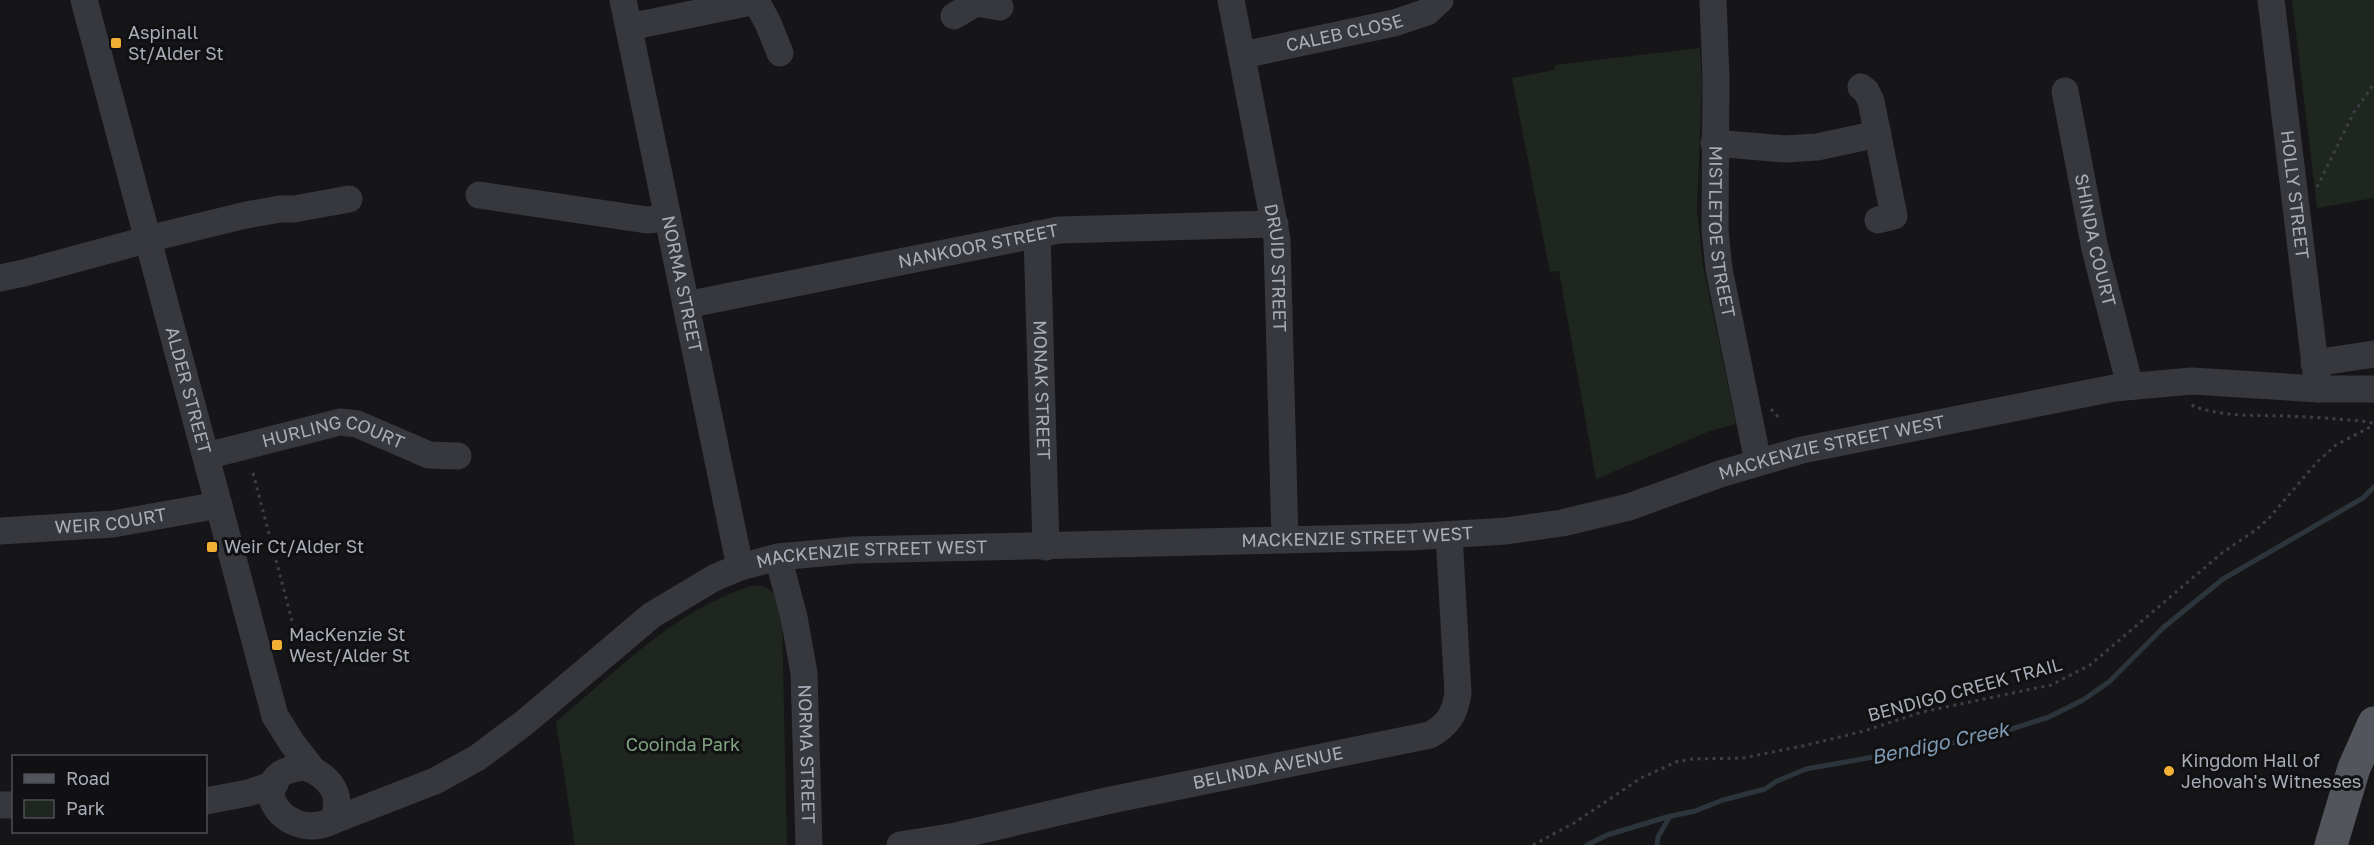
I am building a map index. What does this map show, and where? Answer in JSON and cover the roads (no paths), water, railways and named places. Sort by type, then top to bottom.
[{"type":"main road","points":[[2331,845],[2354,768],[2374,723]]},
{"type":"street","name":"ALDER STREET","points":[[84,0],[275,716],[292,743],[321,776]]},
{"type":"street","name":"NORMA STREET","points":[[623,0],[740,567]]},
{"type":"street","name":"DRUID STREET","points":[[1231,0],[1275,224],[1278,256],[1285,540]]},
{"type":"street","name":"CALEB CLOSE","points":[[1243,55],[1394,22],[1427,12],[1440,0]]},
{"type":"street","name":"MISTLETOE STREET","points":[[1713,0],[1716,67],[1715,230],[1719,269],[1758,462]]},
{"type":"street","name":"HOLLY STREET","points":[[2271,0],[2318,389]]},
{"type":"street","points":[[629,27],[756,1],[768,22],[780,53]]},
{"type":"street","points":[[1861,87],[1866,91],[1870,100],[1893,216],[1878,220]]},
{"type":"street","name":"SHINDA COURT","points":[[2065,91],[2095,249],[2130,386]]},
{"type":"street","points":[[1714,143],[1785,149],[1847,142],[1878,134]]},
{"type":"street","points":[[479,195],[647,220],[668,218]]},
{"type":"street","points":[[0,278],[256,213],[349,199]]},
{"type":"street","name":"NANKOOR STREET","points":[[686,304],[1037,234],[1080,228],[1275,224]]},
{"type":"street","name":"MONAK STREET","points":[[1037,234],[1046,547]]},
{"type":"street","points":[[2314,363],[2374,354]]},
{"type":"street","name":"MACKENZIE STREET WEST","points":[[329,831],[396,794],[435,781],[477,758],[524,723],[652,615],[698,587],[740,567],[778,557],[855,550],[1449,536],[1535,528],[1629,507],[1758,462],[1802,450],[2049,399],[2130,386],[2192,381],[2318,389],[2374,388]]},
{"type":"street","name":"HURLING COURT","points":[[206,456],[340,422],[357,424],[429,455],[458,456]]},
{"type":"street","name":"WEIR COURT","points":[[0,531],[113,524],[219,505]]},
{"type":"street","name":"BELINDA AVENUE","points":[[900,845],[956,836],[1106,801],[1422,738],[1438,730],[1453,715],[1458,693],[1449,536]]},
{"type":"street","name":"NORMA STREET","points":[[778,557],[794,617],[804,673],[809,845]]},
{"type":"street","points":[[275,716],[277,781],[271,799],[291,831]]},
{"type":"street","points":[[207,801],[248,793],[277,781],[298,767],[321,776],[335,790],[338,802],[329,831],[311,833],[291,831],[207,801]]},
{"type":"street","name":"MACKENZIE STREET WEST","points":[[321,776],[360,791],[396,794]]},
{"type":"waterway","name":"Bendigo Creek","points":[[1587,845],[1607,835],[1765,789],[1777,781],[1806,769],[1986,737],[2049,717],[2083,700],[2110,681],[2164,627],[2223,579],[2363,498],[2374,487]]},
{"type":"waterway","points":[[1657,845],[1658,837],[1670,816]]},
{"type":"place","name":"Aspinall St/Alder St","points":[[116,43]]},
{"type":"place","name":"Weir Ct/Alder St","points":[[212,547]]},
{"type":"place","name":"MacKenzie St West/Alder St","points":[[277,645]]},
{"type":"place","name":"Kingdom Hall of Jehovah's Witnesses","points":[[2169,771]]},
{"type":"park label","name":"Cooinda Park","points":[[683,745]]}]
